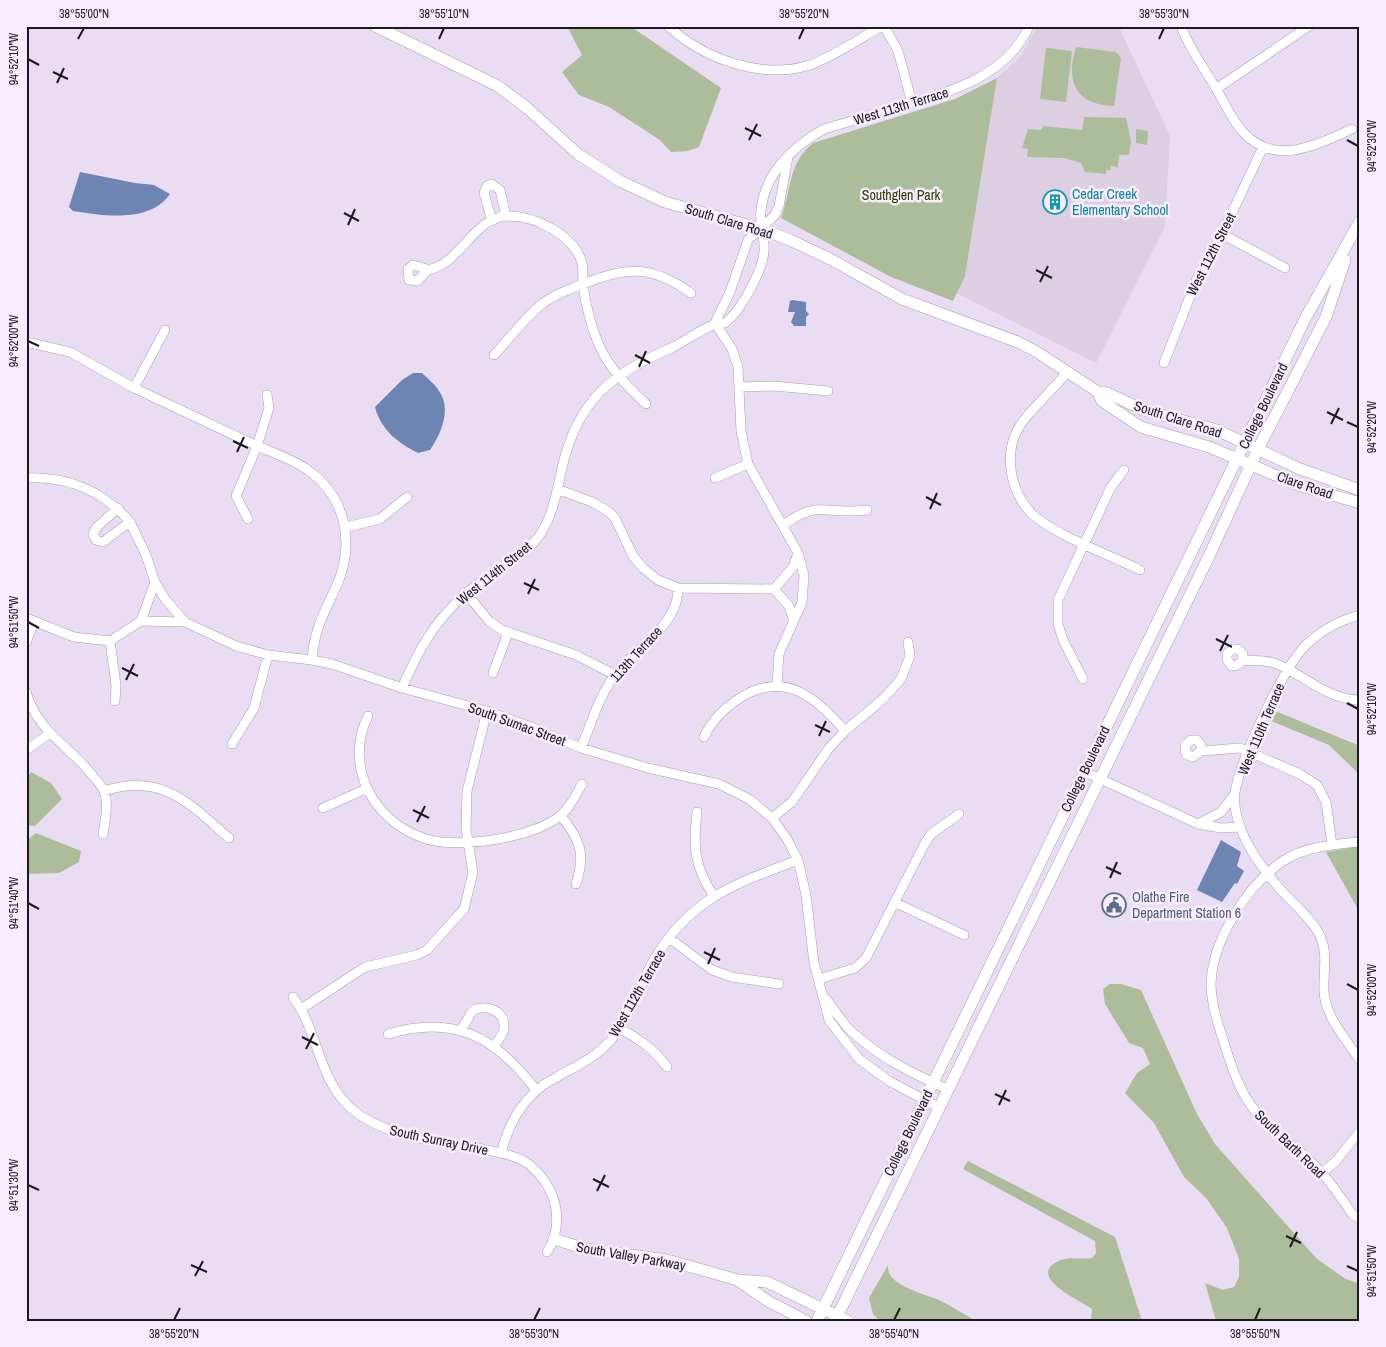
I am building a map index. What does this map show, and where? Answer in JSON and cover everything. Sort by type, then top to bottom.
[{"type":"street","name":"South Clare Road","points":[[375,26],[498,86],[527,108],[578,154],[620,181],[665,202],[761,229],[832,260],[902,299],[1018,342],[1098,392],[1107,393],[1144,410],[1217,430],[1258,449]]},
{"type":"street","points":[[668,26],[688,43],[726,61],[757,68],[788,69],[819,61],[883,26],[898,51],[912,103]]},
{"type":"street","name":"West 113th Terrace","points":[[761,229],[761,211],[766,194],[781,161],[788,157],[805,139],[824,129],[945,94],[995,68],[1013,51],[1029,26]]},
{"type":"street","points":[[1181,26],[1216,89],[1243,132],[1263,147],[1276,150],[1301,150],[1352,129]]},
{"type":"street","points":[[1216,89],[1309,26]]},
{"type":"street","name":"West 112th Street","points":[[1164,363],[1198,276],[1222,234],[1263,147]]},
{"type":"street","points":[[777,685],[779,654],[802,602],[804,575],[798,553],[748,464],[741,431],[735,355],[715,323],[730,292],[748,240],[775,215],[779,206],[788,157]]},
{"type":"street","points":[[492,221],[484,193],[487,186],[492,184],[500,190],[506,216]]},
{"type":"street","points":[[428,270],[446,261],[477,231],[492,221],[506,216],[538,222],[564,238],[576,252],[582,264],[582,284],[596,338],[618,376],[646,404]]},
{"type":"street","name":"College Boulevard","points":[[817,1321],[1083,771],[1238,460],[1306,317],[1360,221]]},
{"type":"street","name":"West 114th Street","points":[[402,688],[423,642],[442,617],[466,593],[530,546],[544,526],[557,489],[565,456],[580,419],[602,388],[631,367],[684,342],[715,323],[725,323],[730,320],[746,298],[765,247],[761,229]]},
{"type":"street","points":[[1222,234],[1285,268]]},
{"type":"street","name":"College Boulevard","points":[[840,1319],[938,1107],[1258,449],[1326,317],[1352,237]]},
{"type":"street","points":[[494,354],[542,304],[558,293],[617,271],[648,272],[665,277],[692,293]]},
{"type":"street","points":[[134,388],[165,330]]},
{"type":"street","points":[[26,342],[70,352],[134,388],[308,469],[320,480],[332,494],[346,527],[347,549],[342,572],[318,625],[312,660]]},
{"type":"street","points":[[1067,372],[1054,390],[1023,421],[1013,443],[1011,472],[1014,483],[1024,504],[1041,521],[1140,570]]},
{"type":"street","points":[[739,387],[774,386],[828,391]]},
{"type":"street","name":"South Clare Road","points":[[1098,392],[1102,401],[1141,426],[1201,444],[1251,465]]},
{"type":"street","points":[[248,519],[236,496],[257,446],[269,408],[267,395]]},
{"type":"street","name":"Clare Road","points":[[1258,449],[1300,469],[1360,490]]},
{"type":"street","points":[[715,478],[748,464]]},
{"type":"street","name":"Clare Road","points":[[1251,465],[1301,486],[1360,503]]},
{"type":"street","points":[[1083,680],[1063,640],[1057,612],[1061,589],[1111,487],[1124,470]]},
{"type":"street","name":"South Sumac Street","points":[[26,478],[46,477],[78,484],[118,508],[130,522],[146,555],[155,582],[185,622],[236,646],[268,655],[312,660],[487,712],[531,727],[581,748],[648,768],[719,784],[749,799],[772,818],[787,839],[798,860],[806,895],[814,963],[829,1020],[859,1059],[889,1080],[938,1107]]},
{"type":"street","points":[[557,489],[592,502],[609,512],[615,518],[624,541],[643,568],[658,580],[678,588],[774,589],[789,606],[793,619]]},
{"type":"street","points":[[346,527],[380,519],[407,497]]},
{"type":"street","points":[[118,508],[97,527],[93,534],[96,540],[103,542],[130,522]]},
{"type":"street","points":[[783,525],[801,514],[815,510],[848,512],[867,510]]},
{"type":"street","points":[[774,589],[793,567],[798,553]]},
{"type":"street","points":[[140,621],[155,582]]},
{"type":"street","name":"113th Terrace","points":[[581,748],[600,702],[615,675],[666,621],[675,606],[678,588]]},
{"type":"street","points":[[466,593],[489,621],[508,633],[576,655],[615,675]]},
{"type":"street","name":"West 110th Terrace","points":[[1360,615],[1334,624],[1307,644],[1288,670],[1249,750],[1235,794],[1240,826],[1247,845],[1268,873],[1309,920],[1321,939],[1325,964],[1324,992],[1331,1020],[1360,1060]]},
{"type":"street","points":[[26,643],[30,620],[74,637],[110,640],[140,621],[185,622]]},
{"type":"street","points":[[493,674],[508,633]]},
{"type":"street","points":[[110,640],[116,685],[115,701]]},
{"type":"street","points":[[772,818],[792,802],[817,763],[845,731],[883,699],[901,679],[910,656],[908,642]]},
{"type":"street","points":[[232,744],[254,708],[268,655]]},
{"type":"street","points":[[1243,660],[1266,661],[1288,670],[1326,691],[1348,700],[1360,700]]},
{"type":"street","points":[[704,737],[710,724],[729,705],[746,694],[777,685],[804,694],[819,703],[845,731]]},
{"type":"street","points":[[26,692],[38,720],[49,734],[87,768],[104,791],[106,806],[103,834]]},
{"type":"street","points":[[301,1009],[365,967],[417,955],[437,942],[464,909],[473,873],[465,813],[467,791],[487,712]]},
{"type":"street","points":[[368,716],[360,732],[359,756],[366,789],[379,808],[402,829],[424,839],[468,842],[526,834],[561,816],[582,784]]},
{"type":"street","points":[[26,750],[49,734]]},
{"type":"street","points":[[1202,751],[1227,747],[1249,750],[1300,774],[1317,786],[1326,802],[1332,845]]},
{"type":"street","points":[[1083,771],[1198,824],[1221,828],[1240,826]]},
{"type":"street","points":[[104,791],[123,786],[143,786],[164,790],[184,798],[229,838]]},
{"type":"street","points":[[323,808],[366,789]]},
{"type":"street","points":[[1198,824],[1221,812],[1235,794]]},
{"type":"street","points":[[697,812],[696,858],[700,873],[713,895]]},
{"type":"street","points":[[819,979],[855,968],[866,958],[928,839],[959,814]]},
{"type":"street","points":[[561,816],[577,839],[582,853],[581,869],[576,884]]},
{"type":"street","name":"South Barth Road","points":[[1360,842],[1332,845],[1284,860],[1268,873],[1242,902],[1217,954],[1211,984],[1214,1013],[1236,1079],[1250,1104],[1269,1125],[1322,1172],[1353,1214],[1360,1218]]},
{"type":"street","name":"West 112th Terrace","points":[[501,1153],[510,1126],[519,1109],[536,1090],[586,1062],[609,1042],[619,1028],[655,958],[669,938],[690,915],[713,895],[738,883],[798,860]]},
{"type":"street","points":[[896,903],[964,936]]},
{"type":"street","points":[[669,938],[712,970],[732,977],[779,984]]},
{"type":"street","name":"South Sunray Drive","points":[[293,997],[311,1028],[328,1080],[339,1096],[360,1116],[393,1132],[501,1153],[523,1160],[532,1166],[549,1189],[556,1214],[554,1239],[547,1252]]},
{"type":"street","name":"South Sumac Street","points":[[824,997],[848,1028],[867,1045],[888,1060],[947,1089]]},
{"type":"street","points":[[461,1030],[473,1010],[488,1007],[495,1010],[503,1021],[504,1030],[494,1046]]},
{"type":"street","points":[[388,1034],[427,1026],[461,1030],[494,1046],[516,1066],[536,1090]]},
{"type":"street","points":[[619,1028],[647,1044],[659,1055],[667,1067]]},
{"type":"street","points":[[1322,1172],[1336,1161],[1360,1131]]},
{"type":"street","name":"South Valley Parkway","points":[[554,1239],[596,1251],[667,1260],[738,1280],[767,1282],[840,1319]]},
{"type":"street","name":"South Valley Parkway","points":[[738,1280],[768,1301],[806,1321]]},
{"type":"shaded area","points":[[1036,28],[1120,29],[1170,136],[1165,227],[1096,363],[956,293],[965,276],[997,78],[1020,57]]},
{"type":"green space","points":[[567,26],[630,26],[721,88],[699,147],[688,151],[671,152],[660,140],[609,107],[579,95],[562,72],[582,55]]},
{"type":"green space","points":[[1076,47],[1116,52],[1121,58],[1114,106],[1101,105],[1090,101],[1082,96],[1077,89],[1073,81],[1072,71]]},
{"type":"green space","points":[[1046,48],[1072,51],[1066,102],[1040,99]]},
{"type":"green space","name":"Southglen Park","points":[[997,78],[965,276],[953,301],[891,277],[781,218],[794,169],[805,151],[813,143],[955,99]]},
{"type":"green space","points":[[1084,117],[1126,118],[1131,141],[1129,155],[1119,155],[1118,167],[1111,166],[1110,170],[1106,170],[1106,174],[1085,172],[1081,163],[1064,158],[1027,157],[1028,149],[1022,148],[1028,129],[1041,130],[1043,126],[1082,130]]},
{"type":"green space","points":[[1136,129],[1148,131],[1147,145],[1136,143]]},
{"type":"green space","points":[[1273,710],[1360,746],[1360,775],[1329,745],[1269,720]]},
{"type":"green space","points":[[31,772],[51,783],[62,799],[35,826],[26,825],[26,780]]},
{"type":"green space","points":[[36,833],[81,851],[79,862],[59,873],[26,874],[26,841]]},
{"type":"green space","points":[[1360,846],[1360,913],[1326,852]]},
{"type":"green space","points":[[1110,984],[1121,984],[1141,990],[1197,1114],[1215,1144],[1316,1258],[1344,1278],[1360,1284],[1360,1321],[1216,1321],[1205,1283],[1223,1290],[1234,1287],[1239,1277],[1239,1259],[1227,1228],[1206,1198],[1184,1177],[1154,1123],[1125,1093],[1137,1073],[1150,1064],[1143,1048],[1129,1043],[1105,1004],[1103,989]]},
{"type":"green space","points":[[968,1161],[1115,1237],[1142,1321],[1091,1321],[1092,1309],[1057,1287],[1048,1273],[1051,1266],[1061,1260],[1092,1258],[1096,1253],[1095,1241],[963,1169]]},
{"type":"green space","points":[[888,1265],[889,1272],[900,1284],[941,1301],[976,1321],[880,1321],[873,1314],[869,1298]]},
{"type":"water","points":[[80,172],[154,185],[170,194],[151,210],[139,213],[98,215],[73,211],[69,207]]},
{"type":"water","points":[[790,301],[806,302],[806,311],[809,314],[806,317],[806,326],[794,326],[791,322],[795,312],[788,312]]},
{"type":"water","points":[[413,373],[422,373],[437,388],[445,406],[444,421],[434,444],[430,450],[418,453],[391,435],[381,422],[375,407],[402,380]]},
{"type":"water","points":[[1221,840],[1241,852],[1237,866],[1244,871],[1237,884],[1235,883],[1222,902],[1197,890]]},
{"type":"place","name":"Cedar Creek Elementary School","points":[[1055,202]]},
{"type":"place","name":"Olathe Fire Department Station 6","points":[[1114,905]]}]
